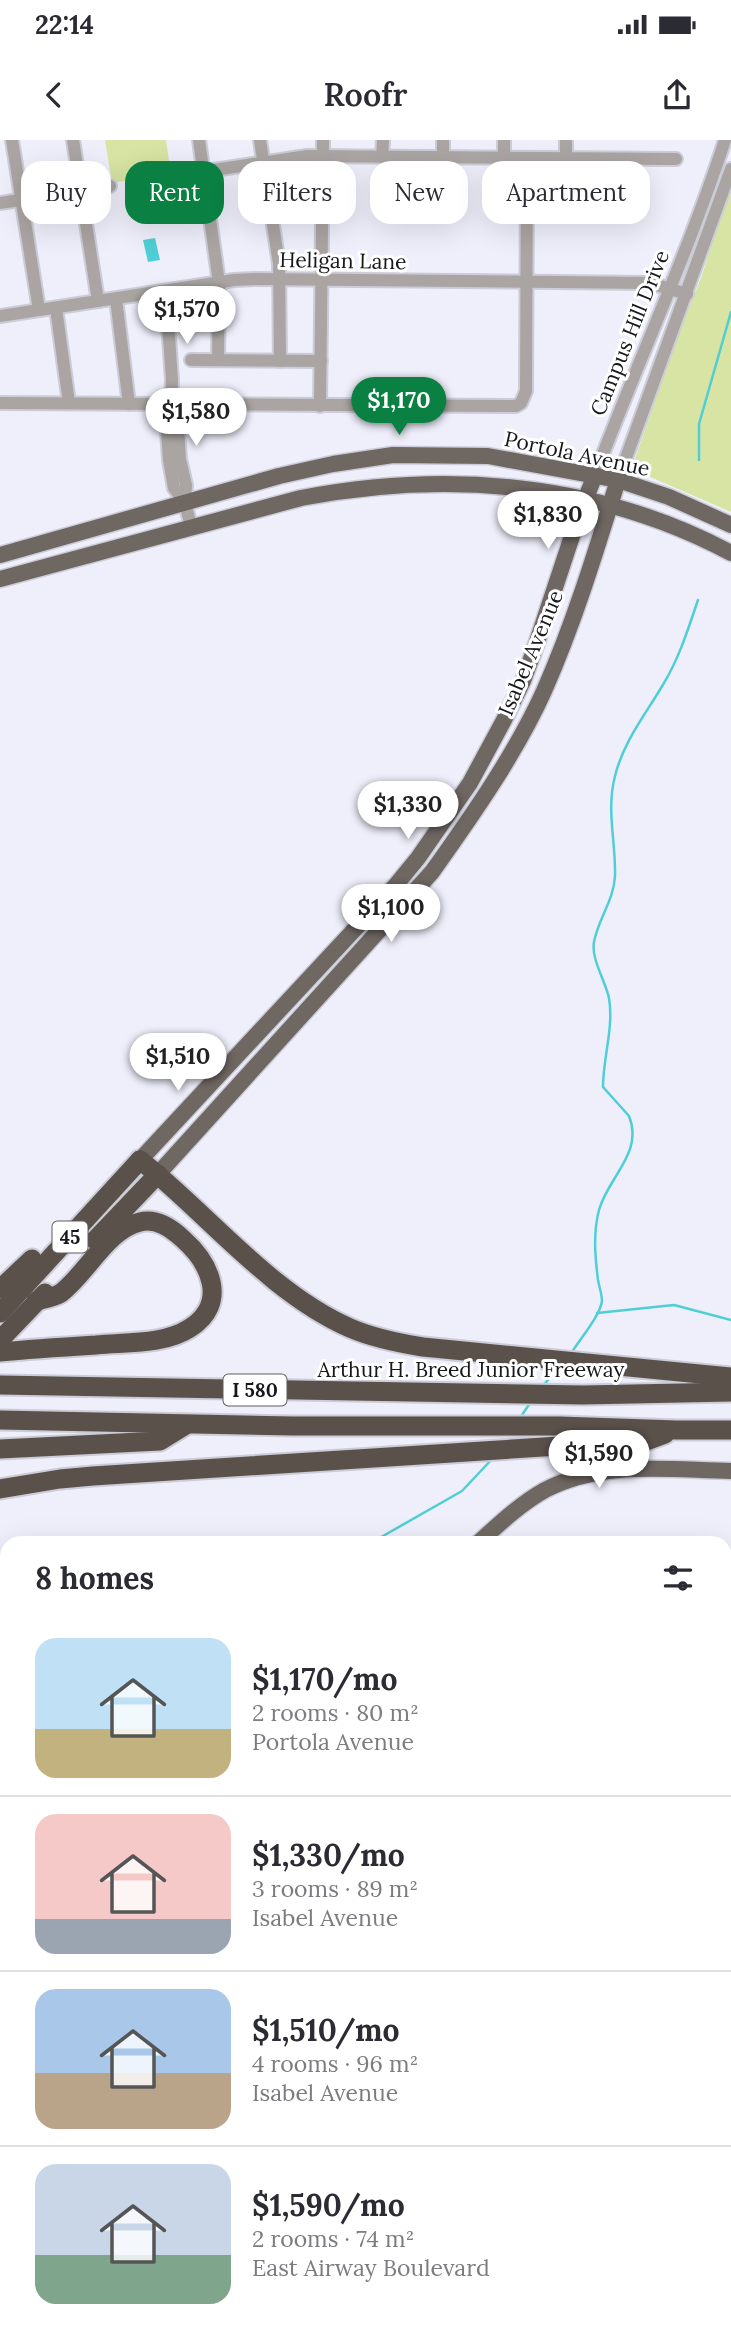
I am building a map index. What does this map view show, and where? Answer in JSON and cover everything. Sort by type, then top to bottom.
[{"type":"highway","points":[[0,1289],[59,1231],[107,1177],[140,1160],[285,1288],[328,1318],[351,1329],[397,1343],[731,1377]]},
{"type":"highway","name":"Isabel Avenue","points":[[0,1312],[140,1160]]},
{"type":"highway","name":"Isabel Avenue","points":[[0,1340],[158,1174]]},
{"type":"highway","points":[[0,1352],[164,1338],[192,1327],[202,1317],[212,1290],[206,1266],[191,1247],[164,1224],[152,1221],[141,1222],[117,1234],[60,1294],[36,1301]]},
{"type":"highway","name":"Arthur H. Breed Junior Freeway","points":[[0,1385],[583,1395],[731,1392]]},
{"type":"highway","name":"I 580","points":[[0,1420],[731,1430]]},
{"type":"highway","points":[[0,1449],[160,1441],[187,1424]]},
{"type":"highway","points":[[0,1489],[60,1479],[590,1444],[638,1444],[676,1430]]},
{"type":"main road","name":"Portola Avenue","points":[[0,555],[279,476],[393,455],[488,456],[595,475],[669,497],[731,526]]},
{"type":"main road","name":"Campus Hill Drive","points":[[585,501],[595,475]]},
{"type":"main road","name":"Campus Hill Drive","points":[[610,506],[618,480]]},
{"type":"main road","name":"Portola Avenue","points":[[0,579],[301,498],[390,484],[485,484],[528,489],[610,506],[664,521],[731,553]]},
{"type":"main road","name":"Isabel Avenue","points":[[140,1160],[395,886],[464,793],[523,681],[585,501]]},
{"type":"main road","name":"Isabel Avenue","points":[[158,1174],[432,872],[457,836],[502,768],[543,693],[570,627],[610,506]]},
{"type":"main road","points":[[487,1536],[527,1502],[562,1482],[581,1475],[622,1469],[731,1471]]},
{"type":"street","points":[[0,203],[21,200],[12,140]]},
{"type":"street","points":[[73,140],[76,161]]},
{"type":"street","points":[[199,140],[202,161]]},
{"type":"street","points":[[260,140],[264,161]]},
{"type":"street","points":[[320,406],[323,140]]},
{"type":"street","points":[[382,157],[383,140]]},
{"type":"street","points":[[443,140],[443,157]]},
{"type":"street","points":[[504,140],[504,158]]},
{"type":"street","points":[[566,140],[566,158]]},
{"type":"street","name":"Campus Hill Drive","points":[[595,475],[701,212],[725,140]]},
{"type":"street","points":[[269,161],[296,156],[676,159]]},
{"type":"street","points":[[0,403],[510,407],[521,403],[526,391],[527,158]]},
{"type":"street","name":"Campus Hill Drive","points":[[618,480],[731,169]]},
{"type":"street","points":[[25,224],[39,310]]},
{"type":"street","points":[[86,224],[98,301]]},
{"type":"street","points":[[211,224],[219,283],[218,360]]},
{"type":"street","points":[[272,224],[279,279],[280,361]]},
{"type":"street","name":"Heligan Lane","points":[[0,316],[219,283],[279,279],[650,284],[687,294]]},
{"type":"street","points":[[163,291],[171,357],[171,404],[166,416],[169,460],[174,488],[185,503],[191,526]]},
{"type":"street","points":[[116,299],[129,404]]},
{"type":"street","points":[[56,308],[69,403]]},
{"type":"street","points":[[191,360],[321,361]]},
{"type":"green space","points":[[105,140],[166,140],[169,161],[125,161],[125,181],[112,183],[111,161],[108,161]]},
{"type":"green space","points":[[731,186],[731,512],[646,475],[648,471],[641,463],[634,462],[675,342],[701,278]]},
{"type":"water","points":[[155,238],[160,260],[148,262],[143,240]]},
{"type":"waterway","points":[[699,460],[699,424],[731,312]]},
{"type":"waterway","points":[[572,1352],[594,1320],[602,1301],[595,1253],[597,1219],[603,1198],[623,1164],[632,1142],[629,1116],[603,1087],[610,1009],[594,949],[596,934],[614,885],[612,789],[624,751],[675,663],[698,600]]},
{"type":"waterway","points":[[597,1313],[674,1305],[731,1320]]},
{"type":"waterway","points":[[542,1387],[558,1368]]},
{"type":"waterway","points":[[520,1418],[530,1403]]},
{"type":"waterway","points":[[383,1536],[462,1491],[493,1458]]}]
